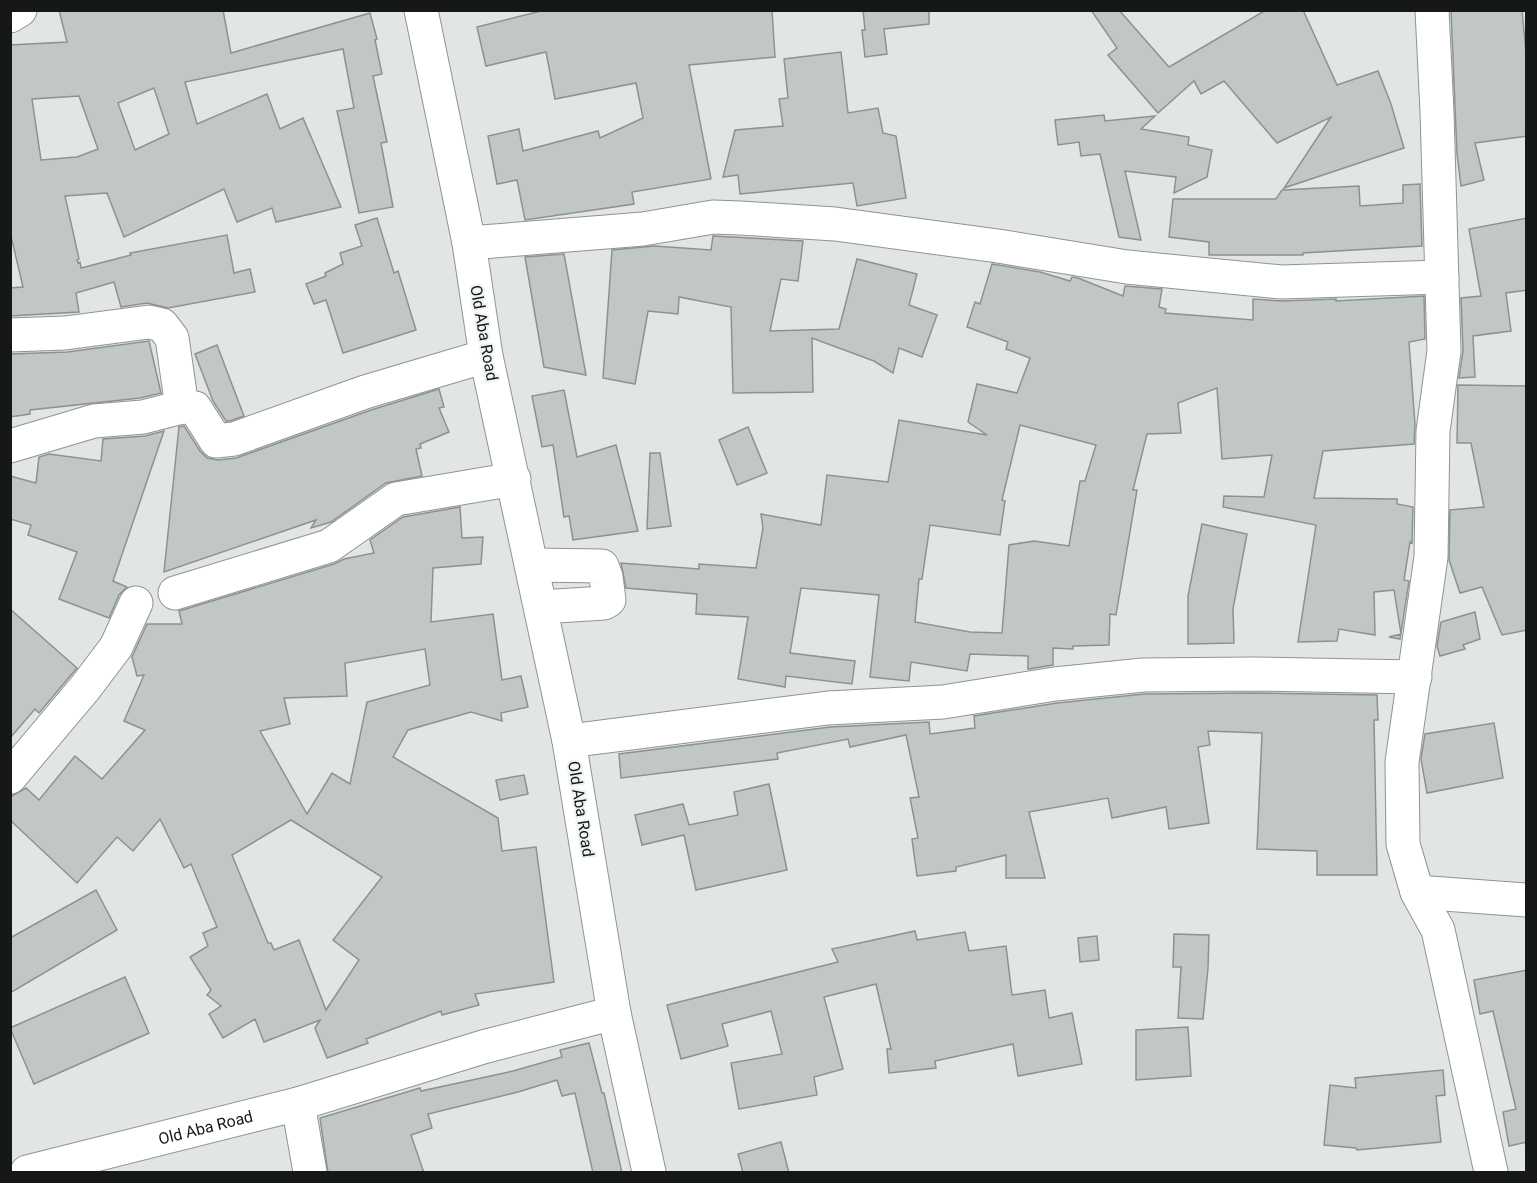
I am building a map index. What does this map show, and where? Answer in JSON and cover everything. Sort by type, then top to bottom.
[{"type":"street","points":[[10,16],[20,10]]},
{"type":"street","name":"Old Aba Road","points":[[27,1173],[298,1104],[483,1047],[614,1013],[569,741],[486,356],[469,243],[421,10]]},
{"type":"street","points":[[1432,10],[1444,351],[1433,431],[1431,557],[1402,762],[1404,844],[1417,892],[1438,930],[1491,1173]]},
{"type":"street","points":[[469,243],[644,229],[712,217],[835,224],[998,246],[1127,267],[1281,282],[1442,277]]},
{"type":"street","points":[[10,335],[65,333],[149,322],[162,325],[172,338],[182,407]]},
{"type":"street","points":[[10,446],[94,422],[142,417],[182,407],[195,408],[216,441],[234,439],[365,392],[486,356]]},
{"type":"street","points":[[175,593],[329,546],[396,499],[514,479]]},
{"type":"street","points":[[532,565],[602,566],[606,577],[609,600],[604,603],[541,607]]},
{"type":"street","points":[[10,777],[85,688],[116,647],[136,603]]},
{"type":"street","points":[[569,741],[828,708],[943,702],[1055,684],[1143,675],[1252,674],[1415,677]]},
{"type":"street","points":[[1417,892],[1527,900]]},
{"type":"street","points":[[614,1013],[649,1173]]},
{"type":"street","points":[[298,1104],[310,1173]]},
{"type":"building","points":[[59,10],[223,10],[231,53],[370,13],[377,39],[375,40],[382,74],[373,76],[387,142],[381,143],[393,207],[359,213],[337,111],[354,108],[343,49],[185,82],[197,124],[267,94],[280,129],[303,118],[341,207],[276,222],[272,208],[237,222],[224,189],[124,237],[107,193],[65,196],[79,259],[77,260],[81,268],[131,255],[130,253],[227,235],[234,273],[250,269],[255,292],[168,308],[147,303],[121,307],[114,282],[76,293],[79,312],[10,316],[10,288],[23,287],[10,232],[10,45],[67,42]],"holes":[[[154,88],[169,134],[135,150],[118,103]],[[79,96],[98,149],[77,157],[41,160],[32,99]]]},
{"type":"building","points":[[545,10],[772,10],[775,57],[689,65],[711,179],[632,192],[634,204],[525,220],[517,180],[497,184],[488,136],[519,129],[523,151],[598,131],[600,138],[643,118],[636,83],[555,99],[546,52],[486,66],[477,27]]},
{"type":"building","points":[[863,10],[929,10],[929,24],[884,29],[887,54],[865,57],[862,30],[865,30]]},
{"type":"building","points":[[1091,10],[1119,10],[1169,67],[1266,10],[1303,10],[1337,85],[1378,71],[1404,148],[1284,188],[1331,117],[1277,143],[1224,81],[1201,94],[1194,81],[1158,113],[1108,55],[1117,48]]},
{"type":"building","points":[[1451,10],[1522,10],[1527,64],[1527,136],[1475,143],[1484,180],[1461,186],[1457,154]]},
{"type":"building","points":[[841,52],[848,113],[878,108],[883,133],[896,136],[906,198],[857,206],[853,183],[740,194],[738,175],[723,177],[735,130],[783,126],[779,99],[788,98],[784,59]]},
{"type":"building","points":[[1104,115],[1105,121],[1155,116],[1141,129],[1189,137],[1188,145],[1212,150],[1207,177],[1174,193],[1176,177],[1125,171],[1141,240],[1119,237],[1100,154],[1081,156],[1079,142],[1058,145],[1055,120]]},
{"type":"building","points":[[1420,184],[1422,246],[1303,253],[1303,255],[1209,255],[1209,242],[1169,237],[1173,199],[1276,199],[1282,190],[1359,186],[1360,206],[1403,203],[1403,185]]},
{"type":"building","points":[[377,218],[394,273],[398,271],[416,330],[343,353],[326,300],[314,304],[306,284],[326,276],[325,273],[343,264],[340,253],[362,246],[355,225]]},
{"type":"building","points":[[1527,218],[1527,290],[1506,293],[1511,331],[1473,336],[1475,377],[1459,378],[1463,351],[1461,298],[1481,296],[1469,229]]},
{"type":"building","points":[[713,236],[803,241],[798,281],[781,279],[770,331],[839,329],[857,259],[917,274],[909,305],[937,315],[922,357],[899,348],[893,373],[874,361],[812,338],[813,392],[733,393],[731,307],[679,297],[678,314],[648,311],[635,384],[603,378],[612,250],[654,246],[711,250]]},
{"type":"building","points":[[564,254],[586,375],[544,367],[525,257]]},
{"type":"building","points":[[992,264],[1040,272],[1070,281],[1072,277],[1078,278],[1123,296],[1125,286],[1162,289],[1159,307],[1166,309],[1165,313],[1253,320],[1253,299],[1281,301],[1336,299],[1336,301],[1424,296],[1425,339],[1409,342],[1415,425],[1414,444],[1323,451],[1314,498],[1397,499],[1397,504],[1413,507],[1412,543],[1410,542],[1404,580],[1409,581],[1401,633],[1394,590],[1374,592],[1375,635],[1339,629],[1337,641],[1298,642],[1316,525],[1223,507],[1224,496],[1264,497],[1272,455],[1222,459],[1217,388],[1178,403],[1181,433],[1147,434],[1133,490],[1137,490],[1116,615],[1110,614],[1109,645],[1073,646],[1073,649],[1053,648],[1053,665],[1028,669],[1028,656],[970,654],[967,671],[911,662],[909,681],[870,677],[879,595],[801,588],[790,653],[855,661],[852,684],[786,676],[785,687],[738,679],[748,617],[696,614],[697,594],[626,588],[621,563],[699,569],[699,564],[756,568],[763,528],[761,514],[821,525],[827,475],[888,482],[899,420],[987,435],[968,422],[977,384],[1017,393],[1030,358],[1006,349],[1008,342],[967,327],[975,302],[980,304]],"holes":[[[1020,425],[1096,445],[1085,481],[1080,481],[1069,546],[1034,541],[1009,545],[1002,633],[970,632],[915,622],[919,579],[922,579],[930,525],[1000,535],[1005,501],[1002,500]]]},
{"type":"building","points":[[149,341],[161,393],[140,398],[30,410],[30,414],[10,417],[10,354],[67,352]]},
{"type":"building","points":[[217,345],[244,416],[230,421],[226,421],[213,401],[195,354]]},
{"type":"building","points":[[1458,385],[1526,386],[1527,630],[1502,635],[1482,587],[1460,593],[1449,560],[1450,510],[1484,507],[1471,443],[1457,443]]},
{"type":"building","points":[[439,389],[444,407],[439,408],[449,432],[420,444],[421,448],[416,449],[422,476],[386,483],[331,522],[311,528],[316,520],[164,572],[179,427],[184,426],[207,458],[218,460],[236,458],[371,410]]},
{"type":"building","points":[[564,390],[577,457],[616,445],[638,531],[573,540],[569,516],[564,517],[553,445],[542,447],[532,396]]},
{"type":"building","points":[[748,427],[767,473],[737,485],[719,440]]},
{"type":"building","points":[[164,431],[113,581],[127,587],[119,595],[109,618],[59,599],[77,552],[28,535],[31,525],[10,519],[10,476],[36,483],[39,457],[49,454],[101,461],[103,439],[145,436]]},
{"type":"building","points":[[650,453],[660,453],[671,526],[647,529]]},
{"type":"building","points":[[460,507],[462,538],[483,537],[481,564],[433,568],[431,622],[493,614],[502,680],[521,676],[528,707],[501,713],[502,721],[471,712],[408,730],[393,757],[498,818],[502,851],[536,847],[554,982],[475,994],[479,1005],[442,1015],[441,1011],[366,1039],[368,1043],[327,1058],[315,1028],[320,1020],[264,1042],[255,1019],[223,1038],[209,1014],[221,1006],[207,995],[211,990],[190,957],[208,946],[203,933],[217,927],[191,864],[184,868],[160,819],[133,851],[117,837],[77,883],[10,820],[10,797],[26,788],[39,800],[75,756],[102,779],[145,730],[124,721],[144,675],[137,676],[132,657],[147,624],[182,624],[179,611],[344,559],[374,553],[370,540],[403,517]],"holes":[[[425,649],[430,685],[367,702],[350,784],[332,773],[307,814],[260,731],[290,724],[284,698],[347,696],[345,663]],[[291,820],[382,877],[333,940],[359,960],[326,1010],[299,940],[274,950],[271,943],[268,943],[232,855]]]},
{"type":"building","points":[[1202,524],[1247,534],[1233,609],[1234,643],[1188,644],[1188,596]]},
{"type":"building","points":[[10,609],[77,668],[39,713],[35,709],[10,738]]},
{"type":"building","points":[[1475,612],[1480,639],[1463,645],[1465,649],[1440,656],[1437,646],[1441,622]]},
{"type":"building","points":[[1401,634],[1400,639],[1389,637]]},
{"type":"building","points":[[1144,694],[1377,695],[1378,720],[1374,720],[1377,875],[1317,875],[1317,851],[1257,849],[1262,733],[1208,731],[1210,745],[1198,747],[1209,823],[1169,829],[1166,807],[1112,818],[1108,798],[1029,812],[1045,878],[1006,878],[1006,855],[956,867],[956,871],[917,876],[912,839],[918,838],[910,798],[919,797],[906,735],[850,747],[848,739],[777,753],[778,759],[621,778],[619,754],[830,727],[929,722],[930,734],[975,728],[974,716],[1057,703]]},
{"type":"building","points":[[1494,723],[1503,778],[1427,793],[1421,759],[1425,734]]},
{"type":"building","points":[[524,775],[528,794],[500,800],[496,780]]},
{"type":"building","points":[[769,784],[787,870],[696,890],[684,835],[642,845],[635,815],[683,804],[689,825],[738,815],[734,792]]},
{"type":"building","points":[[96,890],[117,930],[10,993],[10,938]]},
{"type":"building","points":[[915,931],[917,940],[965,932],[969,951],[1006,946],[1012,995],[1045,990],[1049,1018],[1072,1013],[1082,1064],[1018,1076],[1013,1044],[935,1061],[936,1068],[889,1073],[887,1049],[891,1049],[876,984],[824,997],[843,1069],[814,1077],[817,1095],[739,1109],[731,1063],[782,1054],[771,1011],[722,1024],[728,1046],[681,1059],[667,1005],[838,962],[832,949]]},
{"type":"building","points":[[1174,934],[1209,935],[1203,1019],[1178,1018],[1181,967],[1173,967]]},
{"type":"building","points":[[1097,936],[1099,960],[1080,962],[1078,938]]},
{"type":"building","points":[[1527,970],[1527,1142],[1509,1146],[1503,1112],[1516,1109],[1493,1011],[1480,1014],[1474,980]]},
{"type":"building","points":[[125,977],[149,1033],[34,1084],[10,1028]]},
{"type":"building","points":[[1188,1027],[1191,1076],[1136,1080],[1136,1030]]},
{"type":"building","points":[[589,1043],[602,1093],[604,1093],[622,1173],[593,1173],[575,1093],[562,1096],[557,1080],[428,1114],[432,1128],[411,1135],[424,1173],[328,1173],[320,1118],[420,1088],[421,1091],[513,1071],[562,1057],[560,1050]]},
{"type":"building","points":[[1443,1070],[1445,1095],[1436,1096],[1441,1142],[1357,1150],[1356,1148],[1324,1145],[1330,1085],[1356,1088],[1355,1078]]},
{"type":"building","points":[[781,1142],[789,1173],[743,1173],[738,1154]]}]
